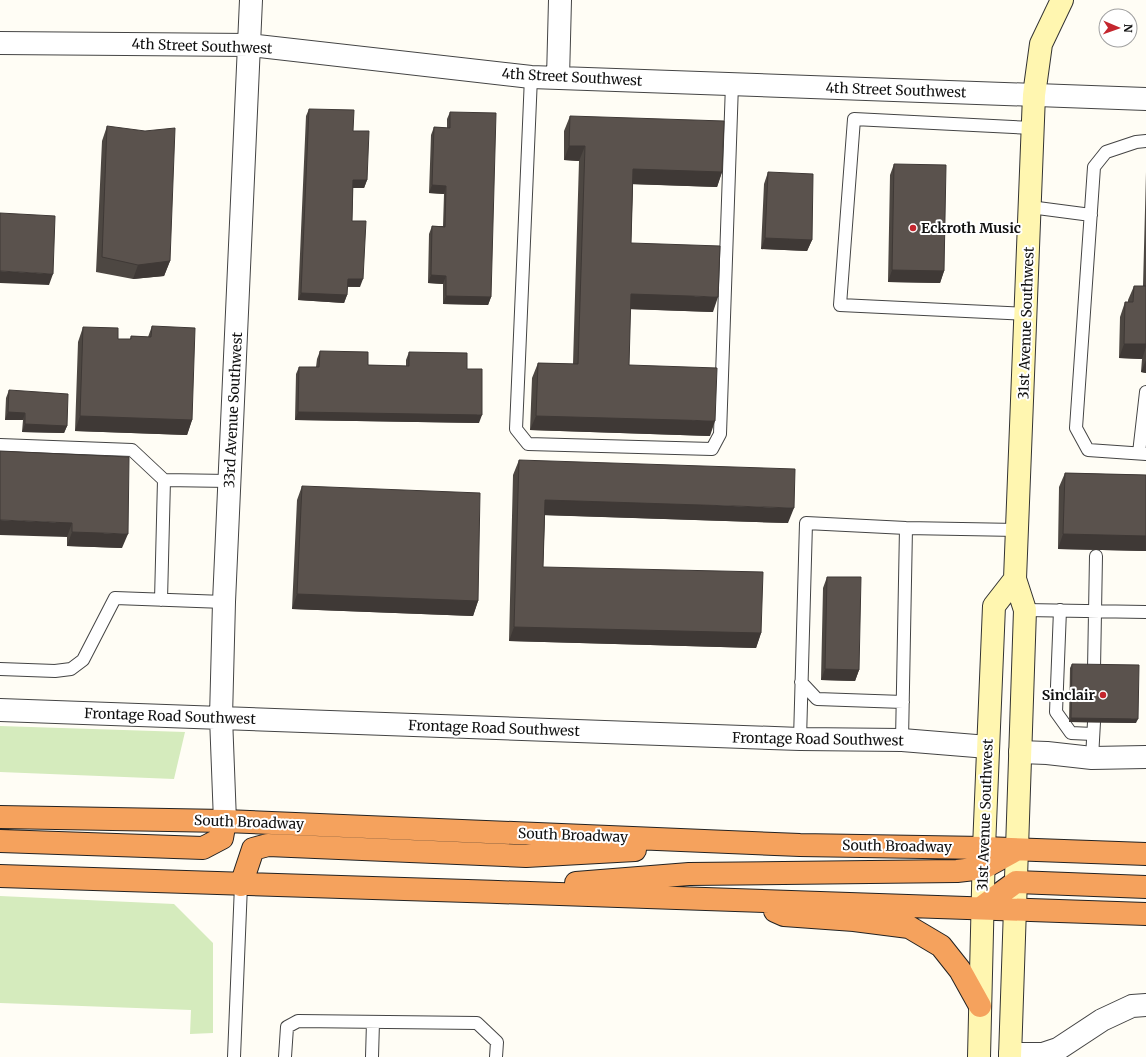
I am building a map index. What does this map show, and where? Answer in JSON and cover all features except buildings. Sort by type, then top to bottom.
[{"type":"highway","name":"South Broadway","points":[[0,818],[225,820],[808,845],[984,858],[1018,849],[1146,854]]},
{"type":"highway","points":[[0,841],[203,848],[222,838],[225,820]]},
{"type":"highway","points":[[241,885],[253,849],[268,845],[526,856],[766,843]]},
{"type":"highway","points":[[517,893],[587,882],[689,874],[957,871],[984,858]]},
{"type":"highway","points":[[0,876],[241,885],[751,899],[1146,914]]},
{"type":"highway","points":[[982,907],[1016,882],[1146,887]]},
{"type":"highway","points":[[751,899],[784,915],[854,920],[909,927],[941,946],[960,970],[980,1006]]},
{"type":"street","name":"33rd Avenue Southwest","points":[[225,820],[221,717],[224,602],[251,0]]},
{"type":"street","points":[[558,78],[560,0]]},
{"type":"street","name":"31st Avenue Southwest","points":[[1010,1055],[1025,610],[1015,579],[1034,95],[1041,44],[1062,0]]},
{"type":"street","name":"4th Street Southwest","points":[[0,43],[250,45],[531,77],[1146,99]]},
{"type":"street","name":"31st Avenue Southwest","points":[[979,1057],[982,907],[994,606],[1015,579]]},
{"type":"street","name":"Frontage Road Southwest","points":[[0,710],[221,717],[800,740],[902,740],[988,747]]},
{"type":"street","points":[[1020,752],[1092,758],[1146,757]]},
{"type":"street","points":[[1010,1055],[1042,1054],[1058,1049],[1102,1020],[1132,1006],[1146,1005]]},
{"type":"lane","points":[[531,77],[516,429],[528,444],[712,449],[720,434],[732,84]]},
{"type":"lane","points":[[1026,314],[840,305],[854,119],[1033,128]]},
{"type":"lane","points":[[1146,141],[1136,142],[1106,152],[1094,167],[1076,428],[1088,450],[1142,454],[1146,392]]},
{"type":"lane","points":[[1030,206],[1091,215]]},
{"type":"lane","points":[[0,445],[132,450],[164,480],[229,482]]},
{"type":"lane","points":[[115,462],[132,450]]},
{"type":"lane","points":[[161,600],[164,480]]},
{"type":"lane","points":[[800,740],[806,523],[906,528],[1017,530]]},
{"type":"lane","points":[[902,740],[904,702],[906,528]]},
{"type":"lane","points":[[1094,669],[1096,556]]},
{"type":"lane","points":[[0,669],[54,671],[71,669],[83,660],[115,598],[224,602]]},
{"type":"lane","points":[[1025,610],[1146,612]]},
{"type":"lane","points":[[1060,610],[1056,712],[1071,733],[1093,728],[1092,758]]},
{"type":"lane","points":[[801,682],[817,699],[904,702]]},
{"type":"lane","points":[[234,1057],[241,885]]},
{"type":"lane","points":[[285,1057],[287,1027],[298,1021],[477,1023],[497,1042],[496,1057]]},
{"type":"lane","points":[[372,1057],[373,1022]]},
{"type":"green space","points":[[0,726],[185,732],[174,779],[0,772]]},
{"type":"green space","points":[[0,896],[174,904],[213,943],[213,1033],[190,1034],[191,1010],[0,1003]]},
{"type":"place","name":"Eckroth Music","points":[[913,228]]},
{"type":"place","name":"Sinclair","points":[[1103,695]]}]
